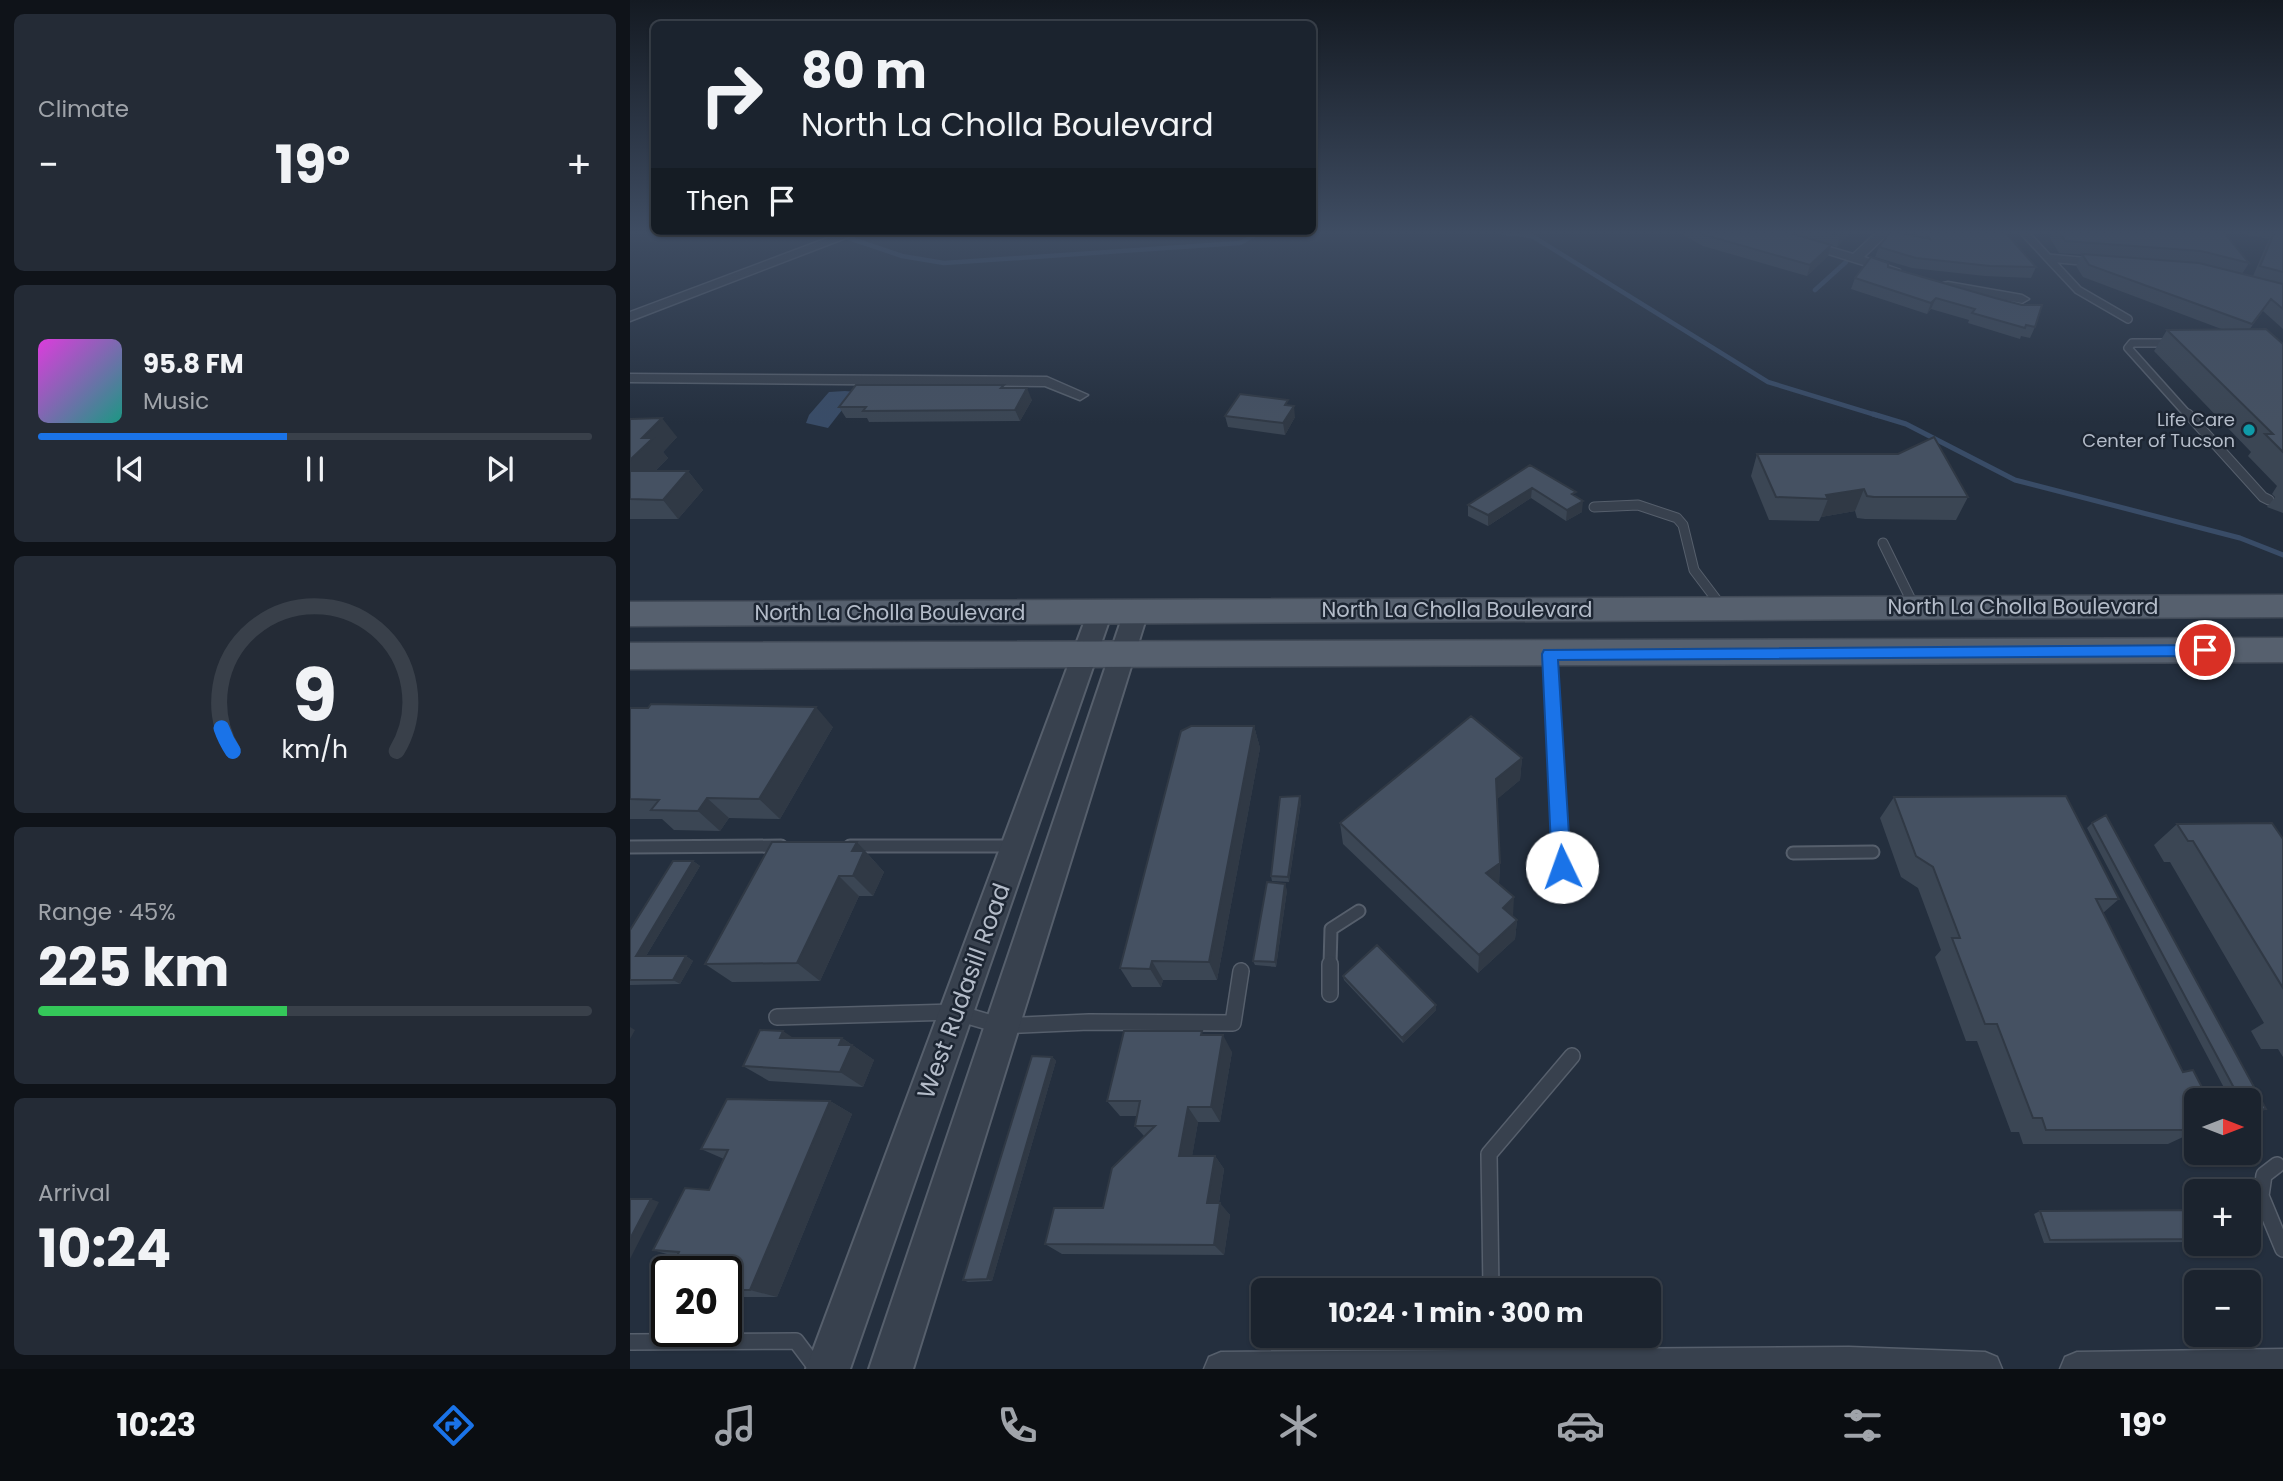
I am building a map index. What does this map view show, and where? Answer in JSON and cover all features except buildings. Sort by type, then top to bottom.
[{"type":"main road","name":"North La Cholla Boulevard","points":[[630,614],[2283,606]]},
{"type":"main road","name":"North La Cholla Boulevard","points":[[630,656],[2283,650]]},
{"type":"street","points":[[630,317],[689,295]]},
{"type":"street","points":[[1995,295],[2022,299]]},
{"type":"street","points":[[630,378],[1047,382],[1080,394]]},
{"type":"street","name":"West Rudasill Road","points":[[828,1369],[954,1012],[1017,846],[1100,612]]},
{"type":"street","name":"West Rudasill Road","points":[[891,1369],[1136,612]]},
{"type":"street","points":[[1221,1369],[1491,1357],[1985,1369]]},
{"type":"street","points":[[2077,1369],[2283,1366]]},
{"type":"lane","points":[[2086,295],[2128,319]]},
{"type":"lane","points":[[2185,343],[2132,343],[2128,348],[2263,497],[2269,500]]},
{"type":"lane","points":[[1594,507],[1639,505],[1676,518],[1683,525],[1694,570],[1724,609]]},
{"type":"lane","points":[[1884,543],[1915,608]]},
{"type":"lane","points":[[1550,654],[1562,867]]},
{"type":"lane","points":[[630,847],[789,846]]},
{"type":"lane","points":[[841,846],[1017,846]]},
{"type":"lane","points":[[1793,853],[1873,852]]},
{"type":"lane","points":[[1330,994],[1331,929],[1359,911]]},
{"type":"lane","points":[[777,1017],[954,1012],[1002,1026],[1233,1023],[1241,971]]},
{"type":"lane","points":[[1490,1278],[1489,1154],[1572,1056]]},
{"type":"lane","points":[[2277,1165],[2263,1175],[2261,1196],[2283,1249]]},
{"type":"lane","points":[[630,1342],[796,1341],[817,1369]]},
{"type":"water","points":[[829,392],[856,392],[828,428],[806,423],[809,415]]},
{"type":"waterway","points":[[1627,295],[1768,382],[1879,416]]},
{"type":"waterway","points":[[1873,414],[1906,424],[2015,480],[2240,538],[2283,555]]},
{"type":"place","name":"Life Care Center of Tucson","points":[[2249,430]]},
{"type":"route","points":[[1562,867],[1550,654],[2205,650]]}]
